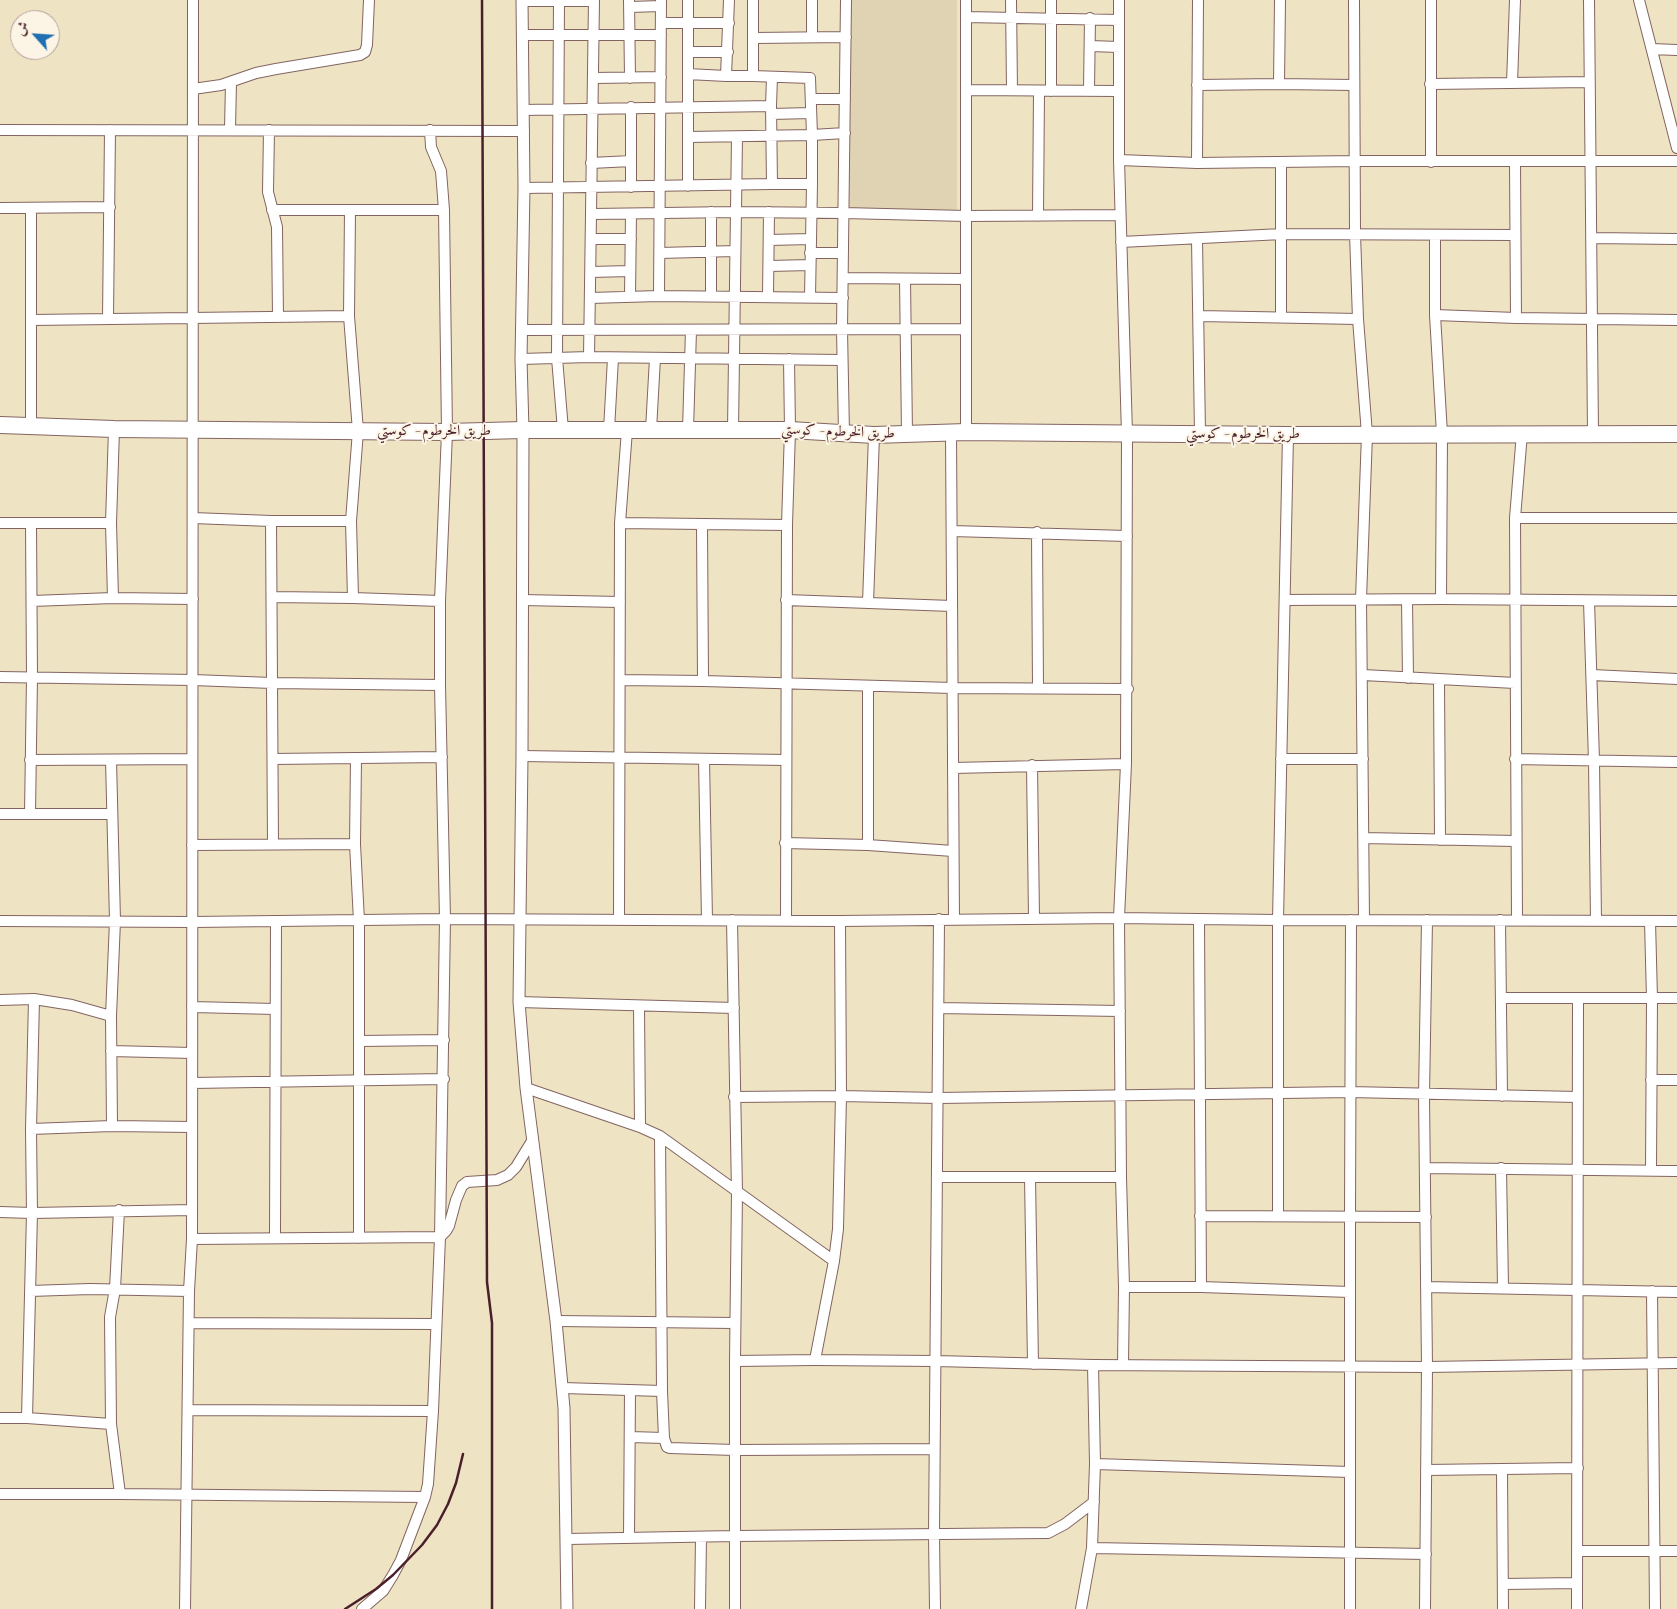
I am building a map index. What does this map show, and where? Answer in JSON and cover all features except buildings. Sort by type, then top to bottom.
[{"type":"highway","name":"طريق الخرطوم - كوستي","points":[[0,425],[114,430],[447,432],[523,430],[790,430],[874,435],[959,433],[1288,435],[1593,433],[1676,437]]},
{"type":"street","points":[[185,1609],[189,1291],[192,1239],[193,0]]},
{"type":"street","points":[[193,89],[221,85],[256,73],[360,55],[365,52],[367,45],[369,0]]},
{"type":"street","points":[[567,1609],[563,1388],[532,1141],[519,1002],[523,430],[521,330],[524,188],[524,35],[522,0],[594,0],[589,357]]},
{"type":"street","points":[[559,0],[557,358],[563,430]]},
{"type":"street","points":[[688,0],[688,186]]},
{"type":"street","points":[[726,76],[729,0]]},
{"type":"street","points":[[753,0],[753,76]]},
{"type":"street","points":[[812,0],[812,37]]},
{"type":"street","points":[[844,433],[842,330],[846,0]]},
{"type":"street","points":[[954,920],[952,531],[966,329],[966,0]]},
{"type":"street","points":[[1011,0],[1012,90]]},
{"type":"street","points":[[1051,0],[1051,91]]},
{"type":"street","points":[[1119,0],[1120,215],[1127,434],[1128,689],[1119,918],[1121,1177],[1124,1287],[1123,1365]]},
{"type":"street","points":[[1197,163],[1198,0]]},
{"type":"street","points":[[1279,84],[1280,0]]},
{"type":"street","points":[[1354,0],[1355,234],[1358,319],[1367,434],[1361,599],[1364,920]]},
{"type":"street","points":[[1431,0],[1431,162]]},
{"type":"street","points":[[1512,84],[1516,0]]},
{"type":"street","points":[[1589,0],[1593,433]]},
{"type":"street","points":[[1638,0],[1674,124],[1677,148]]},
{"type":"street","points":[[630,78],[630,4],[661,3],[659,296]]},
{"type":"street","points":[[966,18],[1090,18],[1119,20]]},
{"type":"street","points":[[1089,90],[1090,18]]},
{"type":"street","points":[[661,23],[728,23]]},
{"type":"street","points":[[524,35],[661,35]]},
{"type":"street","points":[[753,38],[846,37]]},
{"type":"street","points":[[1090,46],[1119,46]]},
{"type":"street","points":[[1652,49],[1677,50]]},
{"type":"street","points":[[688,52],[728,52]]},
{"type":"street","points":[[688,74],[810,78],[812,135],[810,297]]},
{"type":"street","points":[[594,78],[661,77]]},
{"type":"street","points":[[772,77],[772,184]]},
{"type":"street","points":[[230,130],[231,82]]},
{"type":"street","points":[[1430,84],[1589,82]]},
{"type":"street","points":[[1197,84],[1354,85]]},
{"type":"street","points":[[966,90],[1119,91]]},
{"type":"street","points":[[1038,91],[1038,216]]},
{"type":"street","points":[[811,99],[845,99]]},
{"type":"street","points":[[631,107],[631,187]]},
{"type":"street","points":[[523,110],[688,107],[771,110],[811,114]]},
{"type":"street","points":[[0,130],[524,131]]},
{"type":"street","points":[[108,319],[110,130]]},
{"type":"street","points":[[269,130],[268,192],[277,236],[278,316]]},
{"type":"street","points":[[362,1609],[383,1590],[393,1575],[401,1560],[424,1497],[428,1484],[433,1411],[444,1079],[445,919],[440,601],[447,432],[444,210],[441,170],[431,147],[430,130]]},
{"type":"street","points":[[688,137],[844,133]]},
{"type":"street","points":[[732,430],[737,137]]},
{"type":"street","points":[[1119,160],[1197,163],[1677,161]]},
{"type":"street","points":[[591,163],[631,161]]},
{"type":"street","points":[[1515,162],[1516,318]]},
{"type":"street","points":[[1281,163],[1281,317]]},
{"type":"street","points":[[524,188],[812,184]]},
{"type":"street","points":[[0,208],[110,207]]},
{"type":"street","points":[[31,208],[31,426]]},
{"type":"street","points":[[272,210],[444,210]]},
{"type":"street","points":[[350,210],[349,316],[358,430],[351,520],[353,598]]},
{"type":"street","points":[[710,212],[711,296]]},
{"type":"street","points":[[768,296],[769,212]]},
{"type":"street","points":[[592,214],[812,212],[966,216],[1120,215]]},
{"type":"street","points":[[630,297],[631,214]]},
{"type":"street","points":[[1121,242],[1197,240],[1282,234],[1515,235]]},
{"type":"street","points":[[1435,235],[1435,314],[1442,434],[1440,599]]},
{"type":"street","points":[[1591,238],[1677,239]]},
{"type":"street","points":[[591,239],[631,239]]},
{"type":"street","points":[[769,240],[810,239]]},
{"type":"street","points":[[1197,240],[1200,434]]},
{"type":"street","points":[[660,253],[735,251]]},
{"type":"street","points":[[810,252],[843,253]]},
{"type":"street","points":[[769,266],[810,265]]},
{"type":"street","points":[[591,272],[630,271]]},
{"type":"street","points":[[843,278],[966,279]]},
{"type":"street","points":[[905,279],[907,434]]},
{"type":"street","points":[[590,298],[659,296],[843,298]]},
{"type":"street","points":[[1435,314],[1516,318],[1677,320]]},
{"type":"street","points":[[32,320],[349,316]]},
{"type":"street","points":[[1199,316],[1358,319]]},
{"type":"street","points":[[521,330],[966,329]]},
{"type":"street","points":[[688,430],[691,330]]},
{"type":"street","points":[[521,359],[589,357],[842,360]]},
{"type":"street","points":[[609,430],[613,358]]},
{"type":"street","points":[[651,430],[655,358]]},
{"type":"street","points":[[786,920],[786,600],[790,430],[789,360]]},
{"type":"street","points":[[113,598],[111,523],[114,430]]},
{"type":"street","points":[[619,920],[620,523],[627,430]]},
{"type":"street","points":[[1517,920],[1515,518],[1522,433]]},
{"type":"street","points":[[868,603],[874,435]]},
{"type":"street","points":[[1278,1215],[1278,920],[1288,435]]},
{"type":"street","points":[[193,518],[271,521],[351,520]]},
{"type":"street","points":[[1515,518],[1677,518]]},
{"type":"street","points":[[271,521],[273,844]]},
{"type":"street","points":[[0,523],[111,523]]},
{"type":"street","points":[[620,523],[787,525]]},
{"type":"street","points":[[30,814],[32,677],[31,524]]},
{"type":"street","points":[[702,524],[703,681]]},
{"type":"street","points":[[952,531],[1127,536]]},
{"type":"street","points":[[1037,532],[1038,688]]},
{"type":"street","points":[[32,601],[113,598],[193,599]]},
{"type":"street","points":[[272,598],[440,601]]},
{"type":"street","points":[[522,600],[620,602]]},
{"type":"street","points":[[786,600],[952,606]]},
{"type":"street","points":[[1285,600],[1677,601]]},
{"type":"street","points":[[1407,600],[1408,678]]},
{"type":"street","points":[[1589,601],[1596,921]]},
{"type":"street","points":[[1363,675],[1515,683]]},
{"type":"street","points":[[1592,675],[1677,679]]},
{"type":"street","points":[[0,677],[440,685]]},
{"type":"street","points":[[1439,679],[1440,840]]},
{"type":"street","points":[[620,680],[952,688],[1128,689]]},
{"type":"street","points":[[868,686],[868,845]]},
{"type":"street","points":[[522,756],[786,760]]},
{"type":"street","points":[[273,759],[442,757]]},
{"type":"street","points":[[30,760],[192,759]]},
{"type":"street","points":[[356,759],[355,844],[359,921],[359,1238]]},
{"type":"street","points":[[704,759],[707,920]]},
{"type":"street","points":[[1281,759],[1363,759]]},
{"type":"street","points":[[1515,759],[1677,762]]},
{"type":"street","points":[[111,760],[115,921],[111,1016],[112,1126]]},
{"type":"street","points":[[953,768],[1126,764]]},
{"type":"street","points":[[1032,765],[1034,918]]},
{"type":"street","points":[[0,814],[112,814]]},
{"type":"street","points":[[1364,838],[1516,841]]},
{"type":"street","points":[[785,843],[868,845],[953,851]]},
{"type":"street","points":[[192,845],[355,844]]},
{"type":"street","points":[[0,921],[192,922],[445,919],[840,921],[1034,918],[1677,921]]},
{"type":"street","points":[[1198,918],[1201,1287]]},
{"type":"street","points":[[935,1609],[934,1449],[939,919]]},
{"type":"street","points":[[732,920],[737,1192],[734,1450],[735,1609]]},
{"type":"street","points":[[1350,1609],[1351,920]]},
{"type":"street","points":[[1425,1609],[1427,1367],[1424,1094],[1427,920]]},
{"type":"street","points":[[1500,920],[1502,1096]]},
{"type":"street","points":[[275,1237],[276,921]]},
{"type":"street","points":[[815,1360],[834,1261],[838,1229],[841,1096],[840,921]]},
{"type":"street","points":[[1650,921],[1652,999],[1651,1170]]},
{"type":"street","points":[[1501,998],[1677,998]]},
{"type":"street","points":[[1578,998],[1578,1609]]},
{"type":"street","points":[[0,1000],[34,999],[72,1005],[111,1016]]},
{"type":"street","points":[[27,1418],[32,1213],[31,1129],[34,999]]},
{"type":"street","points":[[519,1002],[734,1008]]},
{"type":"street","points":[[639,1006],[640,1127]]},
{"type":"street","points":[[192,1007],[275,1009]]},
{"type":"street","points":[[938,1008],[1120,1012]]},
{"type":"street","points":[[359,1041],[444,1040]]},
{"type":"street","points":[[111,1051],[192,1053]]},
{"type":"street","points":[[192,1083],[444,1079]]},
{"type":"street","points":[[1651,1080],[1677,1080]]},
{"type":"street","points":[[526,1088],[640,1127],[660,1136],[834,1261]]},
{"type":"street","points":[[734,1097],[841,1096],[938,1098],[1350,1092],[1578,1096]]},
{"type":"street","points":[[31,1129],[112,1126],[192,1127]]},
{"type":"street","points":[[660,1136],[662,1391],[664,1438],[666,1444],[670,1448],[734,1450],[934,1449]]},
{"type":"street","points":[[192,1239],[440,1237],[449,1226],[459,1190],[462,1186],[467,1182],[497,1180],[508,1175],[516,1167],[532,1141]]},
{"type":"street","points":[[1425,1168],[1677,1170]]},
{"type":"street","points":[[1501,1168],[1503,1287]]},
{"type":"street","points":[[938,1177],[1121,1177]]},
{"type":"street","points":[[1030,1177],[1033,1364]]},
{"type":"street","points":[[119,1210],[115,1289],[110,1317],[111,1424],[120,1494]]},
{"type":"street","points":[[0,1212],[192,1210]]},
{"type":"street","points":[[1200,1216],[1426,1216]]},
{"type":"street","points":[[1124,1287],[1201,1287],[1350,1292]]},
{"type":"street","points":[[1426,1287],[1503,1287],[1677,1292]]},
{"type":"street","points":[[30,1291],[115,1289],[189,1291]]},
{"type":"street","points":[[1652,1291],[1655,1609]]},
{"type":"street","points":[[556,1321],[735,1323]]},
{"type":"street","points":[[189,1323],[436,1324]]},
{"type":"street","points":[[735,1361],[936,1361],[1093,1365],[1427,1367],[1677,1363]]},
{"type":"street","points":[[1081,1609],[1092,1548],[1095,1464],[1093,1365]]},
{"type":"street","points":[[563,1388],[662,1391]]},
{"type":"street","points":[[629,1538],[630,1390]]},
{"type":"street","points":[[188,1410],[433,1411]]},
{"type":"street","points":[[0,1418],[111,1424]]},
{"type":"street","points":[[630,1437],[664,1438]]},
{"type":"street","points":[[1095,1464],[1350,1472]]},
{"type":"street","points":[[1426,1470],[1578,1468]]},
{"type":"street","points":[[1502,1470],[1503,1609]]},
{"type":"street","points":[[0,1494],[424,1497]]},
{"type":"street","points":[[567,1539],[1048,1533],[1065,1524],[1094,1502]]},
{"type":"street","points":[[700,1609],[701,1536]]},
{"type":"street","points":[[1092,1548],[1426,1554]]},
{"type":"street","points":[[1577,1551],[1677,1551]]},
{"type":"street","points":[[1503,1584],[1577,1582]]},
{"type":"shaded area","points":[[850,0],[957,0],[957,213],[849,214]]},
{"type":"railway","points":[[482,0],[487,1282],[492,1323],[492,1609]]},
{"type":"railway","points":[[345,1609],[376,1589],[393,1575],[422,1545],[437,1525],[448,1504],[456,1483],[463,1454]]}]
